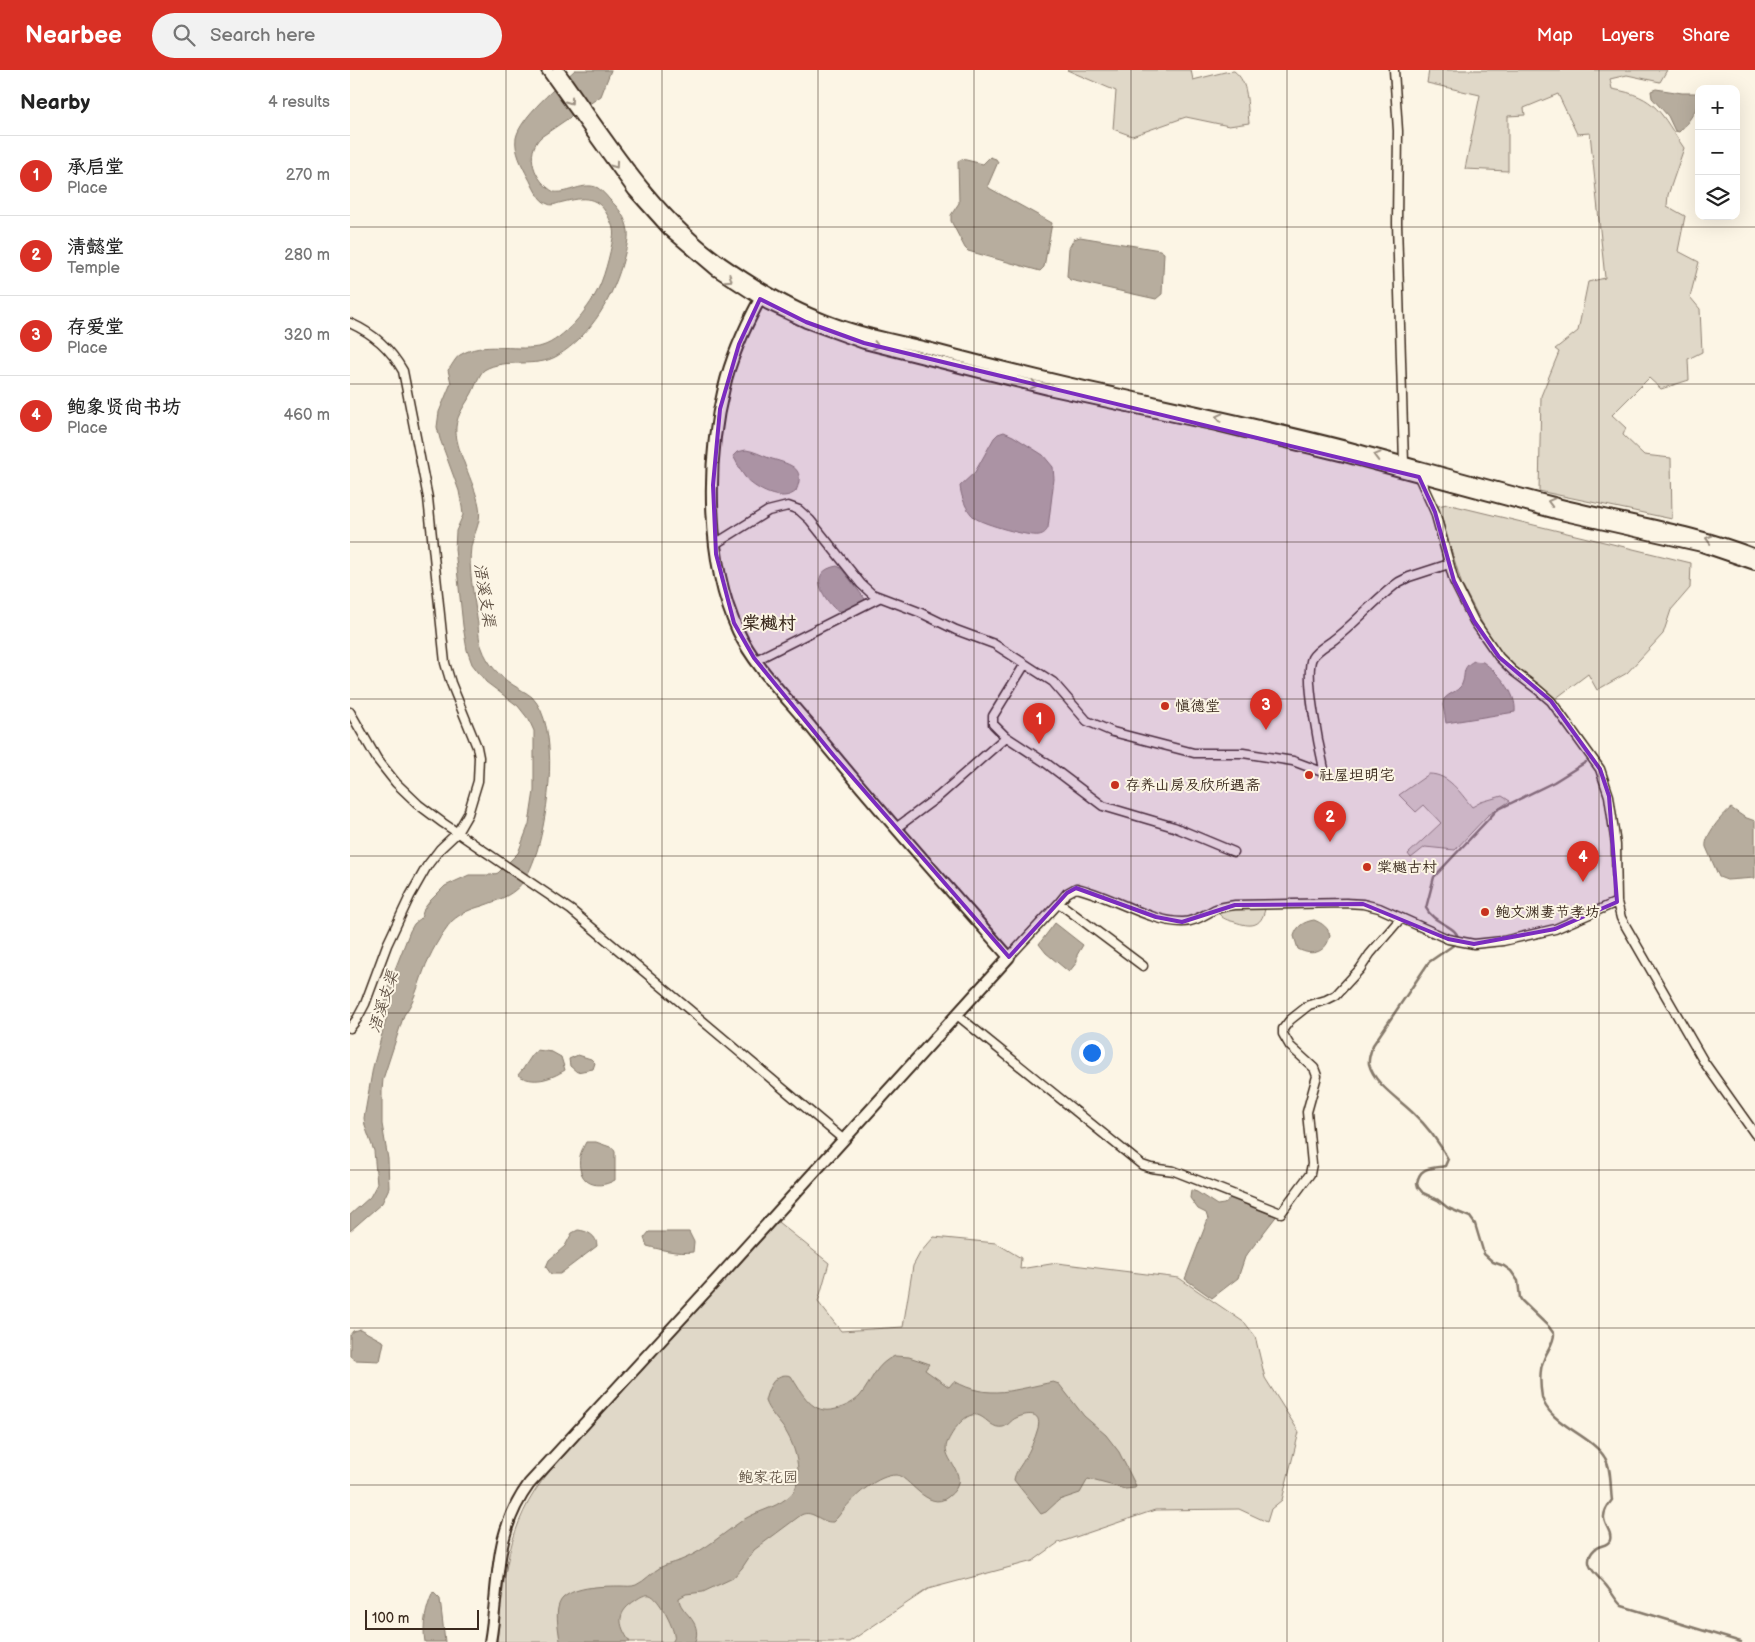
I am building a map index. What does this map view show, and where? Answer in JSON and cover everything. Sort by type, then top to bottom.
[{"type":"main road","points":[[554,72],[591,123],[652,199],[690,238],[722,263],[761,289],[815,317],[866,334],[1041,378],[1218,416],[1558,504],[1680,531],[1728,544],[1755,554]]},
{"type":"main road","points":[[591,123],[634,191],[669,230],[711,266],[760,299],[806,322],[864,342],[1048,389],[1264,437],[1420,476],[1556,513],[1694,544],[1755,564]]},
{"type":"main road","points":[[490,1642],[502,1543],[510,1517],[523,1492],[1009,957],[834,756],[756,660],[739,634],[730,612],[722,585],[715,544],[713,468],[724,388],[733,358],[760,299]]},
{"type":"street","points":[[1394,70],[1398,131],[1397,223],[1404,463]]},
{"type":"street","points":[[350,323],[367,332],[383,344],[395,357],[403,371],[428,498],[445,663],[451,683],[474,738],[479,757],[479,774],[468,814],[457,833],[440,849],[418,881],[387,945],[362,1012],[350,1028]]},
{"type":"street","points":[[1420,476],[1435,512],[1454,581],[1467,610],[1489,645],[1510,668],[1538,688],[1551,701],[1592,755],[1600,769],[1607,786],[1612,815],[1616,845],[1618,902],[1624,926],[1704,1062],[1755,1134]]},
{"type":"street","points":[[715,544],[768,511],[788,506],[799,510],[810,520],[861,584],[872,594],[994,644],[1053,682],[1087,721],[1113,732],[1194,753],[1243,753],[1293,761],[1325,773],[1320,756],[1310,683],[1311,662],[1314,655],[1342,634],[1399,582],[1449,564]]},
{"type":"street","points":[[756,660],[879,598]]},
{"type":"street","points":[[1025,664],[992,716],[992,721],[996,728],[1006,737],[1103,806],[1174,826],[1234,852]]},
{"type":"street","points":[[350,712],[369,747],[396,783],[419,805],[590,924],[844,1140]]},
{"type":"street","points":[[896,828],[939,796],[1006,737]]},
{"type":"street","points":[[1009,957],[1067,893],[1076,888],[1092,891],[1172,922],[1193,920],[1218,908],[1234,905],[1346,903],[1374,907],[1457,942],[1482,944],[1524,937],[1555,929],[1618,902]]},
{"type":"street","points":[[1058,903],[1143,966]]},
{"type":"street","points":[[957,1015],[1142,1165],[1174,1171],[1281,1213],[1310,1174],[1312,1164],[1307,1112],[1317,1076],[1314,1068],[1290,1046],[1282,1034],[1283,1029],[1290,1020],[1309,1005],[1336,995],[1360,969],[1370,954],[1401,918]]},
{"type":"highlighted area","points":[[760,299],[806,322],[864,343],[1419,477],[1435,512],[1454,581],[1474,621],[1499,657],[1551,701],[1600,769],[1609,796],[1617,902],[1555,929],[1474,944],[1448,939],[1363,904],[1235,905],[1182,922],[1156,917],[1076,888],[1067,893],[1009,957],[834,756],[754,658],[734,623],[716,554],[713,485],[720,409],[739,344]]},
{"type":"green space","points":[[1067,70],[1191,70],[1193,80],[1234,71],[1245,88],[1249,123],[1229,126],[1186,117],[1132,136],[1113,129],[1116,91]]},
{"type":"green space","points":[[1429,70],[1667,70],[1660,82],[1627,75],[1610,79],[1612,89],[1639,97],[1656,108],[1684,148],[1668,195],[1667,206],[1685,216],[1678,251],[1699,262],[1690,297],[1700,309],[1702,352],[1688,359],[1689,380],[1661,389],[1649,378],[1612,415],[1626,428],[1623,435],[1644,455],[1671,458],[1672,519],[1539,491],[1541,396],[1559,352],[1555,349],[1578,331],[1588,282],[1605,278],[1590,133],[1577,134],[1558,94],[1524,108],[1525,115],[1508,116],[1508,171],[1465,169],[1480,95],[1427,83]]},
{"type":"green space","points":[[1447,504],[1691,563],[1690,588],[1671,610],[1663,634],[1627,673],[1597,690],[1588,674],[1555,699],[1505,658],[1490,638],[1462,585],[1438,506]]},
{"type":"green space","points":[[1429,774],[1442,777],[1448,781],[1472,807],[1481,802],[1502,796],[1510,801],[1487,816],[1455,850],[1425,847],[1411,858],[1408,854],[1441,823],[1424,805],[1416,812],[1399,795]]},
{"type":"green space","points":[[1231,909],[1265,909],[1261,920],[1250,925],[1227,920],[1218,913]]},
{"type":"green space","name":"鲍家花园","points":[[778,1222],[829,1263],[818,1302],[841,1331],[903,1327],[913,1266],[920,1253],[934,1237],[996,1243],[1021,1258],[1020,1269],[1057,1263],[1179,1278],[1245,1323],[1255,1336],[1265,1378],[1299,1432],[1282,1500],[1271,1509],[1267,1522],[1239,1509],[1155,1510],[1058,1543],[1033,1561],[928,1589],[849,1642],[497,1642],[505,1574],[515,1532],[535,1491],[549,1472]]},
{"type":"shaded area","points":[[575,70],[611,70],[601,96],[541,137],[533,151],[532,159],[541,181],[554,192],[593,186],[601,190],[616,206],[626,222],[628,231],[628,241],[620,272],[600,313],[591,326],[570,347],[548,360],[502,364],[484,370],[460,413],[456,427],[458,445],[477,497],[480,512],[479,522],[471,547],[470,565],[480,641],[484,654],[494,669],[532,697],[541,711],[547,729],[550,772],[545,816],[537,851],[524,881],[512,893],[455,918],[444,931],[429,958],[413,999],[404,1015],[383,1079],[382,1124],[388,1159],[389,1188],[382,1203],[350,1231],[350,1215],[370,1197],[377,1184],[374,1151],[364,1118],[373,1067],[387,1016],[385,995],[410,931],[421,918],[424,909],[430,901],[445,886],[469,875],[491,875],[498,873],[518,853],[529,824],[534,791],[534,731],[529,720],[518,706],[486,682],[472,664],[467,650],[455,549],[456,531],[463,515],[462,507],[459,491],[437,427],[439,412],[451,383],[448,370],[458,356],[478,348],[528,348],[546,345],[563,334],[578,319],[591,302],[601,282],[613,235],[608,216],[593,200],[581,199],[552,205],[544,202],[534,189],[516,148],[516,138],[519,130],[532,111]]},
{"type":"shaded area","points":[[1656,89],[1695,93],[1695,109],[1693,114],[1679,132],[1675,131],[1668,116],[1652,98],[1651,91]]},
{"type":"shaded area","points":[[990,157],[998,162],[988,185],[989,188],[1052,223],[1044,267],[1040,271],[968,251],[951,221],[951,215],[959,203],[958,161],[962,159],[983,164]]},
{"type":"shaded area","points":[[1080,237],[1160,250],[1164,253],[1162,294],[1156,299],[1070,280],[1067,276],[1069,248],[1074,239]]},
{"type":"shaded area","points":[[1004,432],[1043,455],[1053,467],[1054,479],[1048,528],[1042,534],[1034,535],[1016,532],[980,521],[969,511],[963,499],[960,486],[975,472],[994,438]]},
{"type":"shaded area","points":[[746,450],[794,467],[799,476],[796,491],[790,495],[777,495],[762,490],[749,482],[733,456],[737,452]]},
{"type":"shaded area","points":[[837,566],[841,568],[865,599],[860,605],[844,611],[836,610],[826,598],[820,585],[822,573]]},
{"type":"shaded area","points":[[1474,661],[1483,662],[1505,683],[1513,697],[1515,712],[1446,723],[1444,699],[1461,686],[1465,669]]},
{"type":"shaded area","points":[[1731,808],[1744,817],[1755,821],[1755,878],[1727,880],[1719,877],[1706,847],[1706,842],[1711,832]]},
{"type":"shaded area","points":[[1314,920],[1327,928],[1330,936],[1322,949],[1318,952],[1309,953],[1298,949],[1294,936],[1299,927],[1304,923]]},
{"type":"shaded area","points":[[1055,923],[1083,945],[1077,955],[1077,962],[1069,972],[1046,953],[1039,944]]},
{"type":"shaded area","points":[[537,1050],[552,1052],[561,1057],[565,1070],[542,1080],[530,1080],[518,1075]]},
{"type":"shaded area","points":[[578,1055],[591,1059],[595,1063],[593,1069],[577,1072],[570,1066],[569,1059]]},
{"type":"shaded area","points":[[586,1142],[596,1142],[613,1148],[615,1152],[615,1180],[600,1185],[588,1182],[584,1178],[579,1165],[580,1156]]},
{"type":"shaded area","points":[[1191,1190],[1217,1205],[1224,1204],[1234,1195],[1278,1214],[1245,1257],[1238,1278],[1212,1298],[1185,1279],[1208,1219],[1206,1213],[1198,1209],[1190,1198]]},
{"type":"shaded area","points":[[578,1230],[591,1235],[597,1242],[597,1246],[560,1274],[551,1274],[546,1267],[549,1260],[565,1246],[572,1233]]},
{"type":"shaded area","points":[[649,1232],[689,1232],[694,1242],[693,1252],[676,1252],[647,1246],[644,1238]]},
{"type":"shaded area","points":[[360,1329],[384,1342],[380,1361],[355,1360],[350,1356],[350,1335],[353,1331]]},
{"type":"shaded area","points":[[895,1356],[909,1357],[929,1364],[925,1370],[949,1387],[954,1381],[979,1391],[1003,1392],[1053,1382],[1059,1384],[1084,1416],[1106,1435],[1119,1452],[1136,1486],[1135,1488],[1125,1489],[1088,1479],[1080,1493],[1059,1500],[1041,1514],[1014,1480],[1034,1440],[1039,1422],[1036,1416],[1025,1415],[1014,1419],[1005,1426],[999,1427],[980,1416],[970,1416],[960,1423],[947,1443],[948,1456],[958,1475],[955,1489],[948,1497],[941,1501],[933,1500],[896,1475],[882,1478],[861,1492],[833,1522],[828,1522],[809,1514],[801,1515],[754,1550],[733,1578],[703,1592],[686,1594],[679,1598],[680,1603],[696,1628],[695,1642],[672,1642],[674,1639],[673,1631],[661,1607],[654,1597],[644,1595],[630,1604],[622,1614],[621,1624],[630,1642],[560,1642],[557,1619],[558,1607],[563,1598],[569,1594],[591,1587],[636,1585],[661,1567],[693,1554],[743,1520],[776,1505],[792,1494],[795,1490],[798,1476],[793,1445],[765,1401],[770,1386],[777,1378],[785,1375],[791,1376],[804,1396],[814,1406],[820,1409],[836,1409],[846,1406],[858,1398],[883,1363]]},
{"type":"shaded area","points":[[433,1592],[440,1599],[445,1642],[425,1642],[425,1617]]},
{"type":"waterway","points":[[1586,762],[1554,782],[1497,810],[1434,877],[1426,908],[1430,914],[1455,932],[1458,942],[1429,962],[1373,1045],[1369,1064],[1381,1085],[1428,1129],[1448,1159],[1445,1166],[1423,1171],[1418,1178],[1418,1187],[1423,1193],[1438,1200],[1448,1208],[1470,1217],[1475,1224],[1484,1254],[1493,1262],[1511,1271],[1518,1281],[1522,1301],[1554,1334],[1553,1341],[1541,1368],[1540,1383],[1542,1397],[1553,1415],[1599,1450],[1607,1462],[1610,1473],[1612,1500],[1604,1514],[1610,1540],[1608,1543],[1595,1549],[1590,1555],[1589,1560],[1592,1570],[1622,1606],[1741,1642]]},
{"type":"place","name":"慎德堂","points":[[1165,706]]},
{"type":"place","name":"存爱堂","points":[[1266,730]]},
{"type":"place","name":"承启堂","points":[[1039,744]]},
{"type":"place","name":"社屋坦明宅","points":[[1309,775]]},
{"type":"place","name":"存养山房及欣所遇斋","points":[[1115,785]]},
{"type":"place","name":"清懿堂","points":[[1330,842]]},
{"type":"place","name":"棠樾古村","points":[[1367,867]]},
{"type":"place","name":"鲍象贤尚书坊","points":[[1583,882]]},
{"type":"place","name":"鲍文渊妻节孝坊","points":[[1485,912]]},
{"type":"district","name":"棠樾村","points":[[769,623]]},
{"type":"water label","name":"浯溪支渠","points":[[484,595]]},
{"type":"water label","name":"浯溪支渠","points":[[384,1002]]}]
